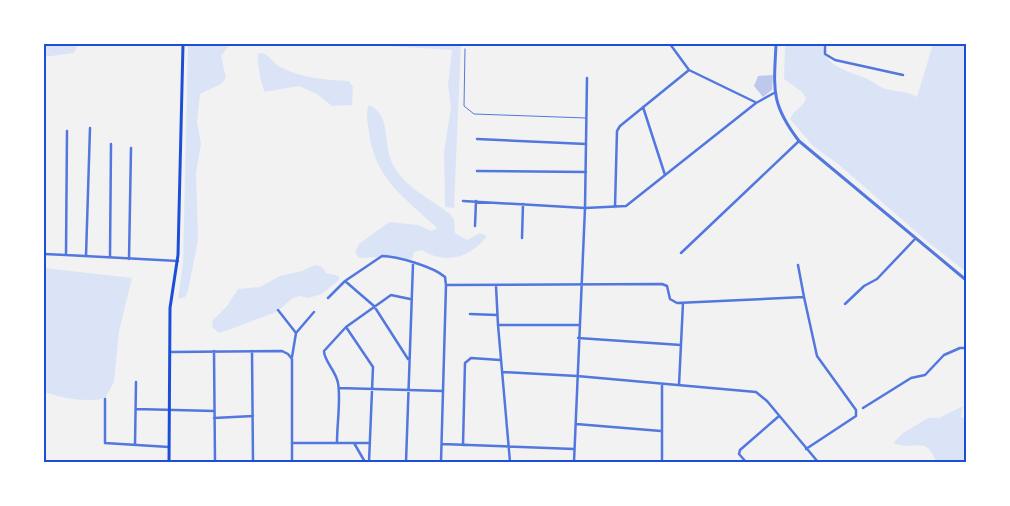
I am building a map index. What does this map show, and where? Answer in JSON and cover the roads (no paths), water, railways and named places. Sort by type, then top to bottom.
[{"type":"main road","points":[[169,462],[170,308],[178,261],[183,44]]},
{"type":"street","points":[[670,44],[689,70],[756,103]]},
{"type":"street","points":[[776,44],[774,93],[783,120],[798,141],[966,280]]},
{"type":"street","points":[[825,44],[825,54],[835,60],[903,75]]},
{"type":"street","points":[[615,207],[617,131],[624,122],[689,70]]},
{"type":"street","points":[[574,462],[578,325],[585,208],[587,78]]},
{"type":"street","points":[[463,201],[585,208],[626,206],[756,103],[774,93]]},
{"type":"street","points":[[644,107],[665,176]]},
{"type":"street","points":[[86,256],[90,128]]},
{"type":"street","points":[[66,255],[67,131]]},
{"type":"street","points":[[477,139],[586,144]]},
{"type":"street","points":[[681,253],[798,141]]},
{"type":"street","points":[[110,144],[110,258]]},
{"type":"street","points":[[129,258],[131,148]]},
{"type":"street","points":[[476,171],[586,172]]},
{"type":"street","points":[[475,226],[476,201]]},
{"type":"street","points":[[522,238],[523,204]]},
{"type":"street","points":[[845,304],[864,286],[877,279],[915,239]]},
{"type":"street","points":[[44,254],[178,261]]},
{"type":"street","points":[[328,298],[345,281],[378,257],[387,256],[442,275],[446,285],[441,462]]},
{"type":"street","points":[[406,462],[410,299],[413,264]]},
{"type":"street","points":[[798,265],[817,356],[856,412],[856,416],[806,448]]},
{"type":"street","points":[[345,281],[374,306],[409,360]]},
{"type":"street","points":[[446,285],[662,284],[667,286],[670,299],[677,303],[804,296]]},
{"type":"street","points":[[496,286],[500,360],[510,462]]},
{"type":"street","points":[[337,442],[339,388],[336,374],[324,355],[324,351],[346,327],[391,295],[410,299]]},
{"type":"street","points":[[678,385],[683,303]]},
{"type":"street","points":[[278,310],[296,333]]},
{"type":"street","points":[[292,462],[292,359],[296,333],[314,312]]},
{"type":"street","points":[[470,314],[497,315]]},
{"type":"street","points":[[498,326],[578,325]]},
{"type":"street","points":[[346,327],[373,366],[369,462]]},
{"type":"street","points":[[578,338],[681,345]]},
{"type":"street","points":[[863,408],[911,378],[925,375],[944,355],[960,348],[966,348]]},
{"type":"street","points":[[214,351],[214,462]]},
{"type":"street","points":[[252,351],[254,462]]},
{"type":"street","points":[[169,352],[282,351],[292,359]]},
{"type":"street","points":[[463,445],[465,363],[471,358],[500,360]]},
{"type":"street","points":[[502,372],[577,376],[756,392],[818,462]]},
{"type":"street","points":[[135,445],[136,382]]},
{"type":"street","points":[[662,384],[660,431],[662,462]]},
{"type":"street","points":[[339,388],[443,391]]},
{"type":"street","points":[[106,399],[105,443],[169,446]]},
{"type":"street","points":[[136,408],[214,411]]},
{"type":"street","points":[[214,418],[254,416]]},
{"type":"street","points":[[746,462],[739,454],[740,450],[779,416]]},
{"type":"street","points":[[576,424],[660,431]]},
{"type":"street","points":[[292,443],[370,443]]},
{"type":"street","points":[[354,443],[365,462]]},
{"type":"street","points":[[442,444],[574,449]]},
{"type":"lane","points":[[465,49],[464,106],[474,114],[587,118]]}]
